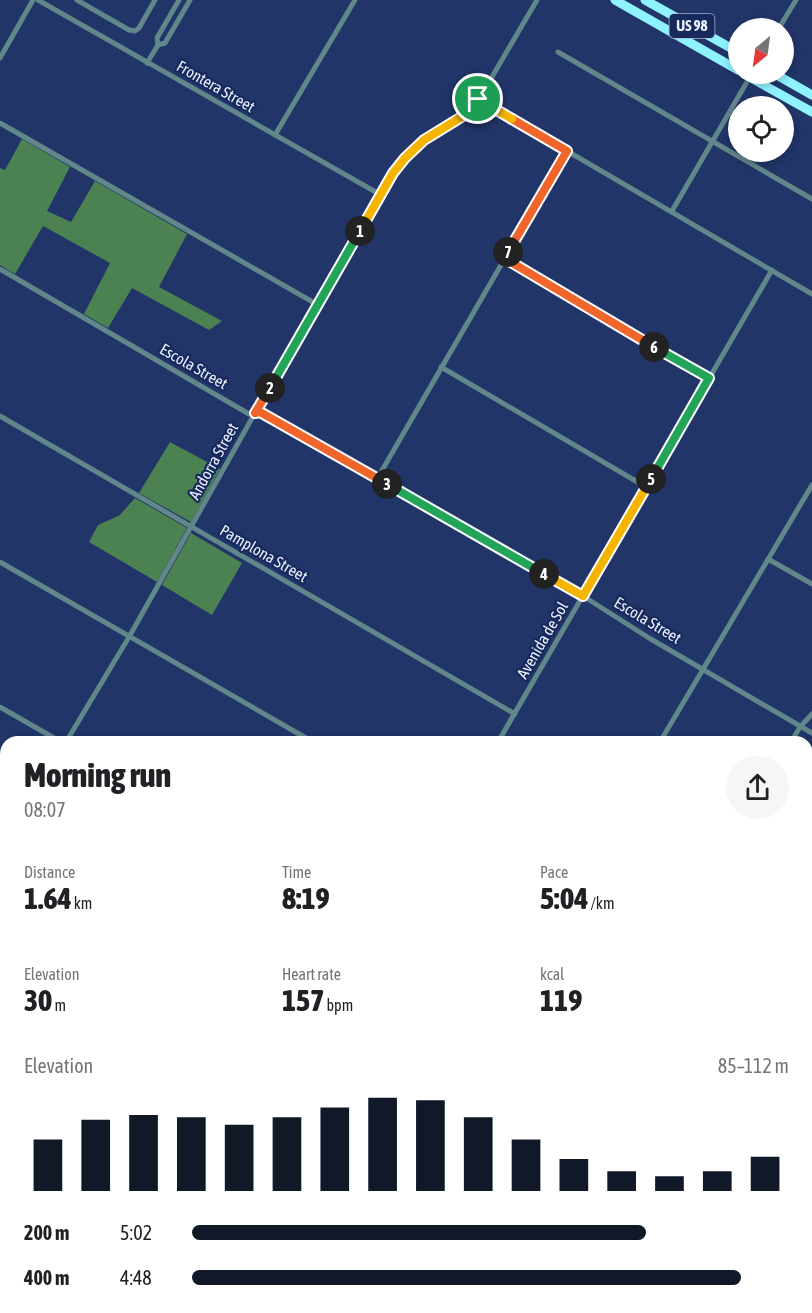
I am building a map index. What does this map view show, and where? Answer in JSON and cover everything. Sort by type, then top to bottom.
[{"type":"highway","name":"US 98","points":[[615,0],[728,64]]},
{"type":"highway","name":"US 98","points":[[645,0],[728,46]]},
{"type":"highway","points":[[764,84],[812,112]]},
{"type":"highway","points":[[793,84],[812,95]]},
{"type":"street","points":[[0,58],[36,0]]},
{"type":"street","name":"Frontera Street","points":[[36,0],[381,195]]},
{"type":"street","points":[[77,0],[129,30],[135,31],[155,0]]},
{"type":"street","points":[[147,63],[158,45],[157,38],[179,0]]},
{"type":"street","points":[[158,45],[165,43],[190,0]]},
{"type":"street","points":[[274,135],[355,0]]},
{"type":"street","name":"Andorra Street","points":[[70,736],[129,637],[393,173],[424,140],[463,116],[478,99],[537,0]]},
{"type":"street","points":[[785,18],[796,0]]},
{"type":"street","points":[[558,52],[812,199]]},
{"type":"street","points":[[672,211],[743,84]]},
{"type":"street","points":[[478,99],[812,294]]},
{"type":"street","points":[[0,123],[318,305]]},
{"type":"street","points":[[377,479],[567,151]]},
{"type":"street","points":[[504,258],[709,378]]},
{"type":"street","name":"Escola Street","points":[[0,269],[249,414],[260,412],[583,596],[649,638],[812,733]]},
{"type":"street","name":"Avenida de Sol","points":[[502,736],[772,270]]},
{"type":"street","points":[[441,367],[646,487]]},
{"type":"street","name":"Pamplona Street","points":[[0,416],[515,714]]},
{"type":"street","points":[[664,736],[812,485]]},
{"type":"street","points":[[768,559],[812,584]]},
{"type":"street","points":[[0,562],[302,736]]},
{"type":"street","points":[[0,707],[51,736]]},
{"type":"street","points":[[795,736],[812,714]]},
{"type":"green space","points":[[22,139],[70,167],[47,211],[71,222],[95,181],[187,234],[159,287],[222,321],[209,330],[132,288],[108,328],[84,314],[110,263],[43,226],[15,274],[0,265],[0,168],[5,170]]},
{"type":"green space","points":[[170,442],[220,469],[191,522],[139,493]]},
{"type":"green space","points":[[135,498],[187,528],[157,582],[89,542],[98,525],[120,515]]},
{"type":"green space","points":[[191,533],[242,563],[212,615],[162,585]]},
{"type":"route","points":[[478,99],[567,151],[504,258],[709,378],[583,596],[260,412],[255,413],[393,173],[424,140],[463,116],[478,99]]}]
